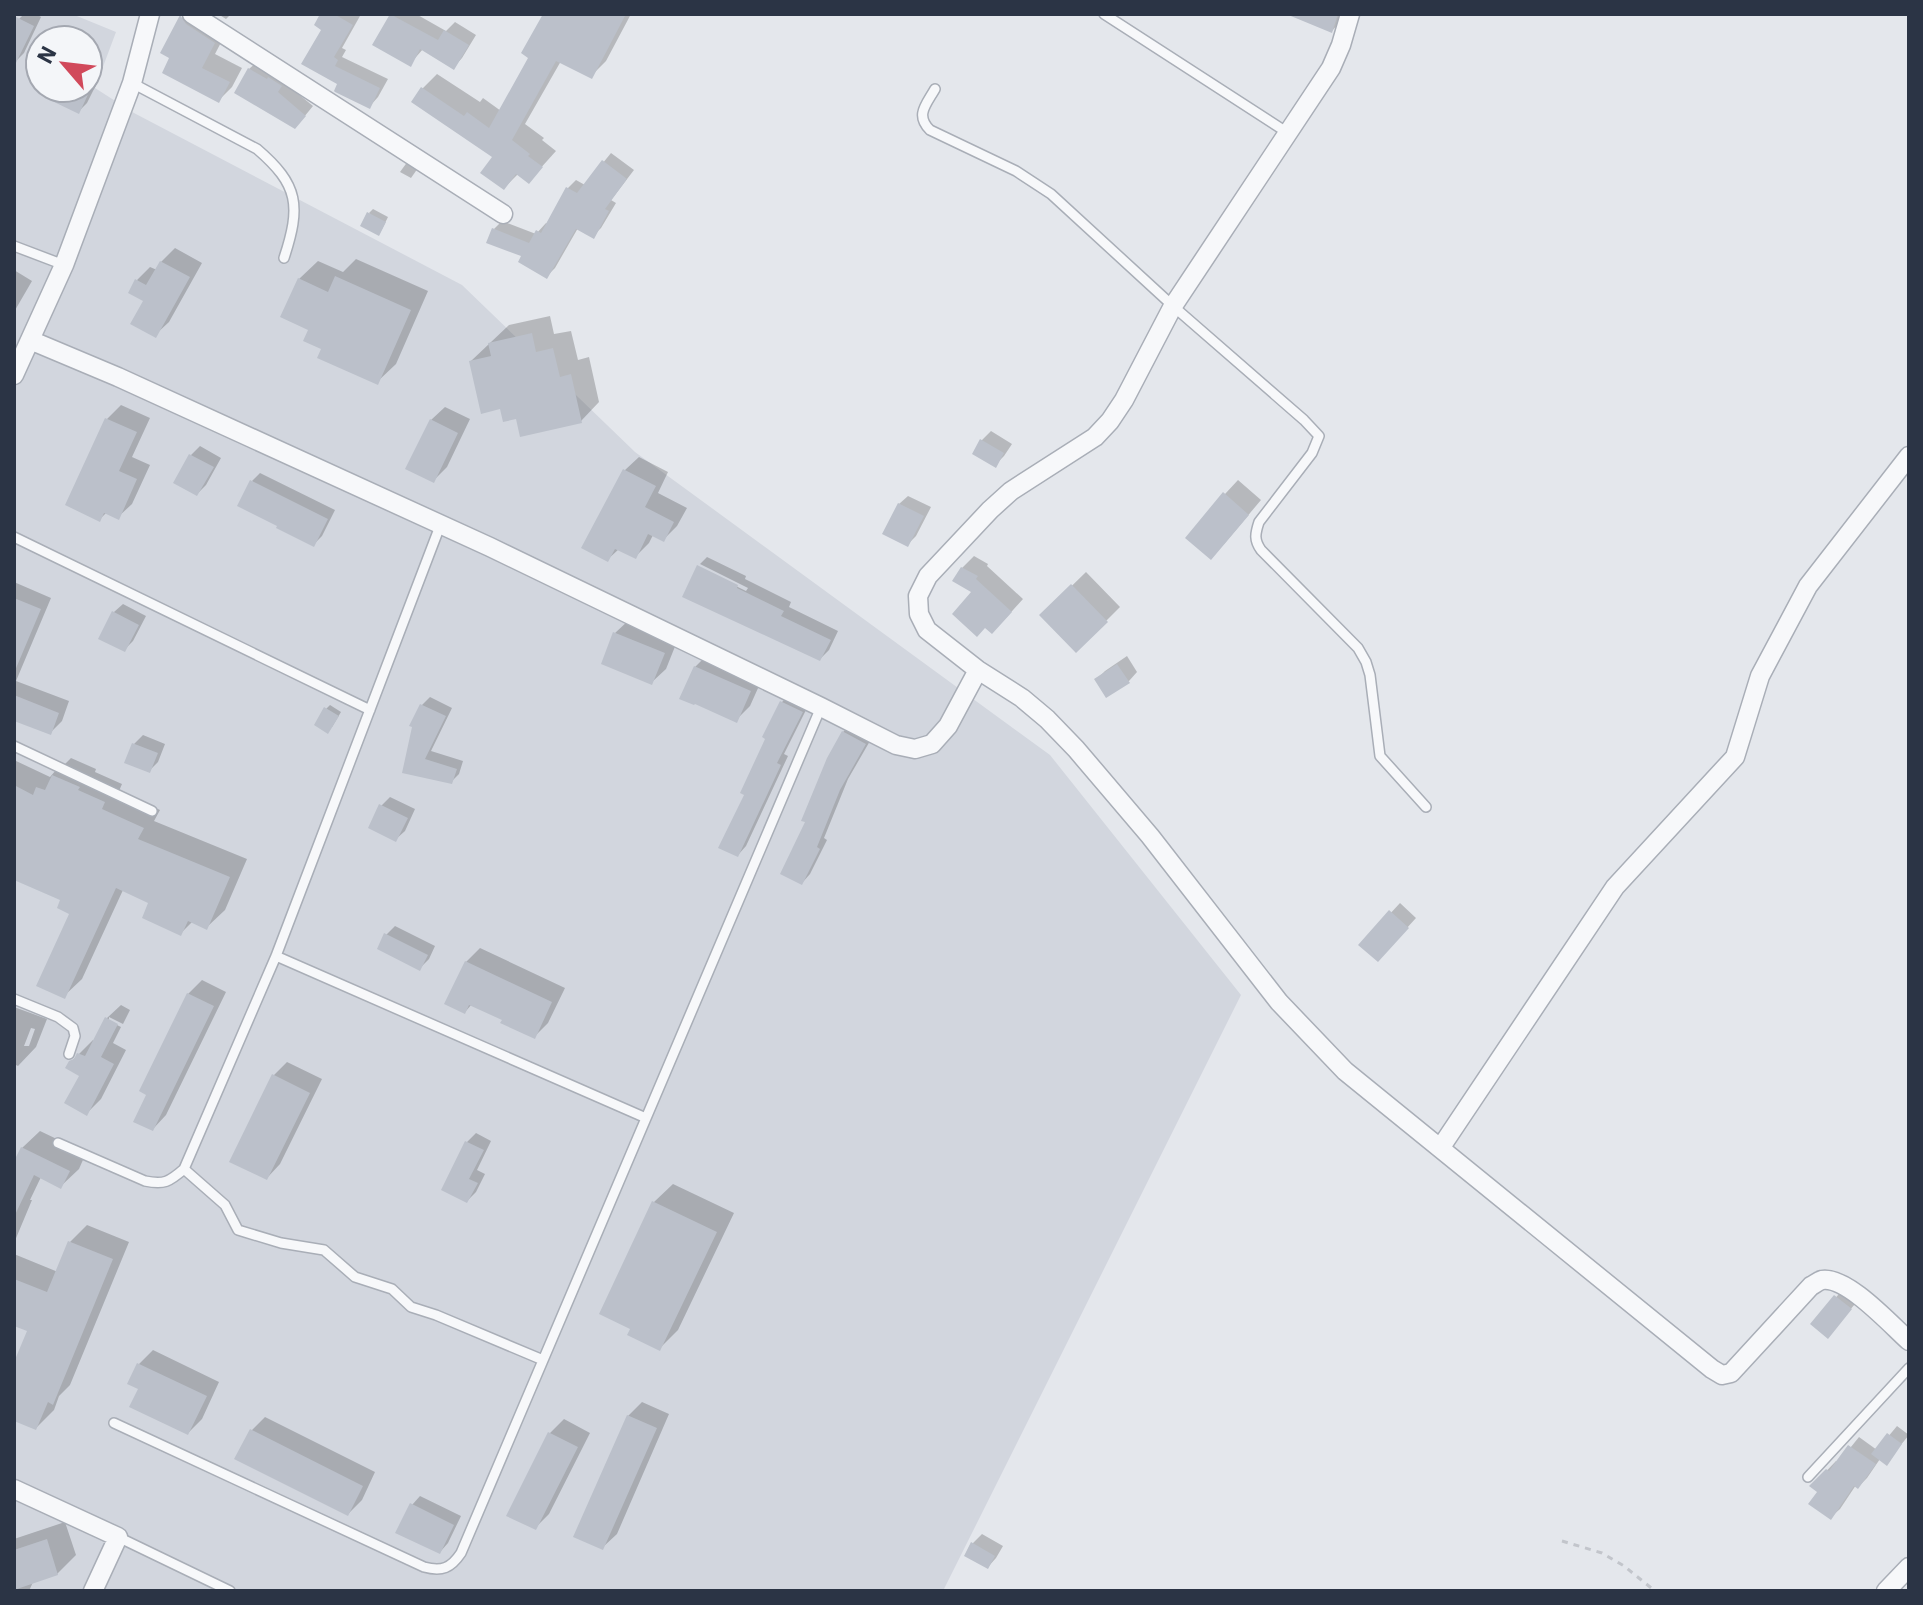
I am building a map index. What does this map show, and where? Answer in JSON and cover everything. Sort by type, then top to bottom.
[{"type":"street","points":[[14,375],[64,265],[132,83],[150,14]]},
{"type":"street","points":[[192,14],[503,214]]},
{"type":"street","points":[[1350,14],[1331,68],[1173,306],[1124,400],[1095,437],[1011,491],[990,510],[928,576],[918,596],[919,614],[927,630],[1030,705],[1076,749],[1150,836],[1279,1002],[1345,1071],[1712,1369],[1722,1375],[1731,1373],[1811,1286],[1822,1280],[1837,1282],[1851,1289],[1909,1341]]},
{"type":"street","points":[[30,340],[490,547],[896,745],[915,749],[932,744],[948,726],[978,670]]},
{"type":"street","points":[[1441,1147],[1615,887],[1735,757],[1760,676],[1808,586],[1909,456]]},
{"type":"street","points":[[14,1489],[118,1537],[93,1591]]},
{"type":"street","points":[[1886,1591],[1909,1567]]},
{"type":"lane","points":[[1104,14],[1288,133]]},
{"type":"lane","points":[[132,83],[257,149],[274,164],[287,180],[293,201],[292,234],[284,258]]},
{"type":"lane","points":[[935,89],[921,115],[923,123],[930,130],[1016,171],[1051,194],[1319,436],[1312,453],[1259,522],[1255,541],[1358,648],[1370,675],[1380,756],[1426,807]]},
{"type":"lane","points":[[14,246],[64,265]]},
{"type":"lane","points":[[58,1143],[145,1181],[159,1184],[172,1180],[184,1169],[276,956],[440,526]]},
{"type":"lane","points":[[14,537],[370,710]]},
{"type":"lane","points":[[114,1423],[424,1567],[445,1570],[455,1563],[821,707]]},
{"type":"lane","points":[[14,746],[152,811]]},
{"type":"lane","points":[[276,956],[646,1118]]},
{"type":"lane","points":[[14,999],[58,1017],[73,1028],[75,1036],[69,1054]]},
{"type":"lane","points":[[184,1169],[225,1205],[238,1230],[281,1243],[324,1250],[355,1277],[392,1289],[411,1307],[543,1360]]},
{"type":"lane","points":[[1808,1477],[1909,1368]]},
{"type":"lane","points":[[118,1537],[230,1591]]},
{"type":"path","points":[[1562,1541],[1602,1553],[1655,1591]]},
{"type":"shaded area","points":[[14,14],[72,14],[96,24],[24,24],[24,104],[104,104],[104,94],[134,113],[462,285],[635,452],[1050,755],[1241,995],[943,1591],[14,1591]]},
{"type":"shaded area","points":[[104,27],[116,32],[104,64]]},
{"type":"building","points":[[320,14],[334,14],[353,25],[334,57],[338,60],[335,66],[380,88],[370,109],[335,92],[337,84],[301,64],[321,30],[314,25]]},
{"type":"building","points":[[390,14],[438,40],[444,30],[469,45],[454,70],[420,49],[411,67],[372,45]]},
{"type":"building","points":[[543,14],[626,14],[592,79],[556,61],[512,140],[543,167],[529,184],[516,174],[504,190],[480,173],[492,157],[411,102],[421,87],[464,116],[467,112],[489,128],[528,58],[521,53]]},
{"type":"building","points":[[1286,14],[1338,14],[1332,33]]},
{"type":"building","points":[[180,15],[186,24],[215,43],[202,68],[230,82],[219,103],[162,73],[169,58],[160,53]]},
{"type":"building","points":[[14,16],[30,24],[24,24],[24,46],[14,67]]},
{"type":"building","points":[[248,68],[282,86],[278,92],[306,116],[295,129],[234,93]]},
{"type":"building","points":[[58,104],[84,104],[79,114]]},
{"type":"building","points":[[602,160],[627,179],[605,209],[609,211],[594,239],[576,229],[547,279],[518,262],[521,256],[486,243],[492,228],[529,243],[536,230],[541,233],[566,187],[577,193]]},
{"type":"building","points":[[367,212],[386,222],[379,236],[360,226]]},
{"type":"building","points":[[160,261],[190,277],[156,338],[130,324],[143,301],[128,293],[135,279],[146,285]]},
{"type":"building","points":[[335,276],[411,310],[378,385],[317,358],[321,349],[303,341],[308,330],[280,317],[298,278],[328,292]]},
{"type":"building","points":[[532,333],[536,352],[553,348],[560,377],[571,374],[582,423],[520,437],[516,419],[503,422],[500,409],[481,414],[469,361],[491,356],[488,343]]},
{"type":"building","points":[[105,418],[137,432],[119,471],[137,479],[119,520],[104,513],[100,522],[65,505]]},
{"type":"building","points":[[430,419],[458,433],[434,483],[405,469]]},
{"type":"building","points":[[980,439],[1004,453],[996,468],[972,454]]},
{"type":"building","points":[[189,454],[214,467],[197,496],[173,483]]},
{"type":"building","points":[[623,469],[656,486],[645,507],[674,522],[664,542],[648,534],[636,559],[615,549],[608,562],[581,548]]},
{"type":"building","points":[[250,480],[328,519],[314,547],[237,506]]},
{"type":"building","points":[[1223,492],[1249,515],[1211,560],[1185,538]]},
{"type":"building","points":[[898,503],[924,516],[908,547],[882,534]]},
{"type":"building","points":[[697,565],[784,611],[781,616],[831,640],[820,661],[682,597]]},
{"type":"building","points":[[961,567],[978,576],[976,579],[1012,612],[992,634],[985,628],[977,637],[952,614],[971,592],[952,581]]},
{"type":"building","points":[[1071,584],[1108,622],[1076,653],[1039,615]]},
{"type":"building","points":[[14,598],[41,609],[14,673]]},
{"type":"building","points":[[112,611],[139,625],[125,652],[98,639]]},
{"type":"building","points":[[613,632],[665,653],[652,685],[601,664]]},
{"type":"building","points":[[1117,664],[1130,683],[1106,698],[1094,679]]},
{"type":"building","points":[[694,666],[751,691],[737,723],[679,699]]},
{"type":"building","points":[[14,695],[59,713],[51,735],[14,721]]},
{"type":"building","points":[[780,701],[803,712],[777,763],[781,765],[738,857],[718,848],[744,795],[740,793]]},
{"type":"building","points":[[420,704],[446,716],[425,759],[457,769],[452,784],[402,773],[412,727],[409,726]]},
{"type":"building","points":[[324,707],[339,716],[328,734],[314,725]]},
{"type":"building","points":[[842,731],[866,744],[840,790],[817,847],[820,849],[802,885],[780,874],[805,822],[801,821],[827,758]]},
{"type":"building","points":[[132,743],[158,753],[150,773],[124,763]]},
{"type":"building","points":[[52,775],[105,802],[102,809],[144,828],[138,839],[230,877],[207,930],[188,921],[181,936],[142,918],[148,903],[116,888],[65,999],[36,986],[69,914],[57,908],[60,900],[14,880],[14,785],[33,795],[36,787],[45,790]]},
{"type":"building","points":[[379,804],[408,818],[396,842],[368,828]]},
{"type":"building","points":[[1389,910],[1409,928],[1378,962],[1358,945]]},
{"type":"building","points":[[384,933],[428,955],[420,971],[377,949]]},
{"type":"building","points":[[465,961],[552,1002],[535,1039],[469,1005],[465,1014],[444,1004]]},
{"type":"building","points":[[187,993],[214,1006],[153,1131],[133,1122],[146,1095],[139,1091]]},
{"type":"building","points":[[105,1017],[118,1024],[101,1057],[114,1064],[87,1116],[64,1103],[79,1076],[65,1068],[77,1053],[85,1056]]},
{"type":"building","points":[[272,1074],[310,1093],[267,1180],[229,1162]]},
{"type":"building","points":[[465,1141],[484,1150],[469,1179],[478,1183],[467,1203],[441,1190]]},
{"type":"building","points":[[21,1147],[70,1171],[61,1189],[34,1175],[14,1217],[14,1161]]},
{"type":"building","points":[[652,1201],[717,1232],[660,1351],[627,1335],[630,1329],[599,1314]]},
{"type":"building","points":[[68,1241],[113,1259],[53,1405],[48,1402],[36,1430],[14,1421],[14,1362],[27,1331],[14,1326],[14,1279],[47,1292]]},
{"type":"building","points":[[1834,1295],[1852,1309],[1828,1339],[1810,1324]]},
{"type":"building","points":[[137,1363],[207,1396],[188,1435],[129,1407],[138,1389],[127,1384]]},
{"type":"building","points":[[627,1415],[657,1428],[603,1550],[573,1537]]},
{"type":"building","points":[[250,1429],[363,1486],[348,1516],[234,1459]]},
{"type":"building","points":[[548,1432],[578,1447],[536,1530],[506,1516]]},
{"type":"building","points":[[1887,1433],[1902,1444],[1887,1466],[1871,1454]]},
{"type":"building","points":[[1848,1445],[1876,1464],[1858,1489],[1854,1486],[1831,1520],[1808,1504],[1817,1492],[1809,1486],[1826,1469],[1829,1471]]},
{"type":"building","points":[[410,1503],[454,1525],[440,1554],[395,1533]]},
{"type":"building","points":[[47,1539],[58,1575],[14,1590],[14,1550]]},
{"type":"building","points":[[971,1542],[995,1556],[988,1569],[964,1556]]}]
